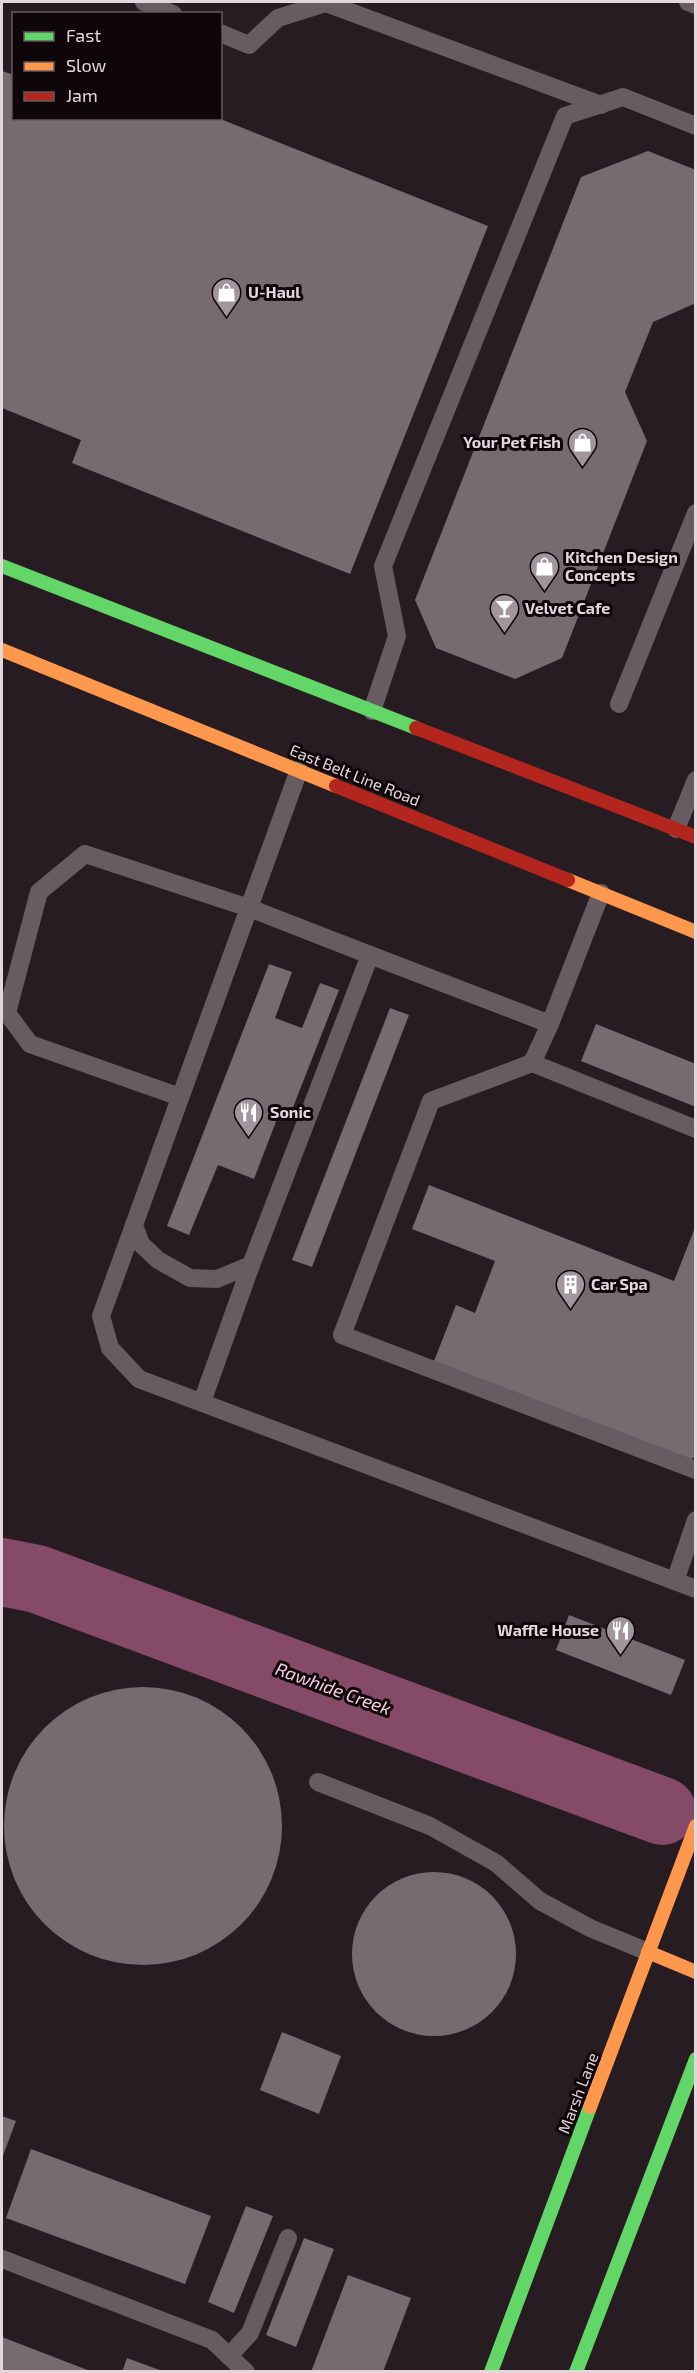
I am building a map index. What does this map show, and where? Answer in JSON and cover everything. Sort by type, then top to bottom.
[{"type":"main road","points":[[2,566],[696,837]]},
{"type":"main road","name":"East Belt Line Road","points":[[2,650],[696,932]]},
{"type":"main road","name":"Marsh Lane","points":[[491,2372],[696,1826]]},
{"type":"main road","points":[[648,1953],[696,1972]]},
{"type":"main road","points":[[576,2372],[696,2059]]},
{"type":"lane","points":[[144,2],[168,12]]},
{"type":"lane","points":[[688,2],[696,4]]},
{"type":"lane","points":[[222,34],[249,45],[278,18],[326,3],[601,105]]},
{"type":"lane","points":[[372,711],[397,636],[383,566],[566,116],[623,97],[696,126]]},
{"type":"lane","points":[[619,704],[696,513]]},
{"type":"lane","points":[[299,770],[101,1316],[110,1348],[139,1379],[696,1589]]},
{"type":"lane","points":[[676,829],[696,780]]},
{"type":"lane","points":[[180,1097],[30,1044],[7,1013],[39,892],[85,854],[249,908],[550,1024]]},
{"type":"lane","points":[[532,1063],[550,1024],[601,893]]},
{"type":"lane","points":[[202,1402],[251,1265],[370,955]]},
{"type":"lane","points":[[696,1129],[532,1063],[431,1101],[342,1335],[696,1470]]},
{"type":"lane","points":[[134,1225],[141,1244],[158,1260],[190,1278],[218,1280],[251,1265]]},
{"type":"lane","points":[[675,1581],[696,1520]]},
{"type":"lane","points":[[318,1782],[430,1826],[496,1863],[540,1901],[590,1928],[648,1953]]},
{"type":"lane","points":[[229,2356],[250,2333],[288,2238]]},
{"type":"lane","points":[[2,2259],[212,2340],[246,2372]]},
{"type":"building","name":"U-Haul","points":[[2,71],[12,74],[12,120],[222,120],[488,226],[350,574],[72,463],[81,440],[2,408]]},
{"type":"building","points":[[648,151],[696,170],[696,303],[653,322],[625,392],[647,441],[562,658],[515,679],[436,648],[415,600],[581,177]]},
{"type":"building","points":[[269,964],[292,972],[275,1018],[302,1028],[320,983],[339,990],[290,1115],[280,1111],[254,1179],[218,1165],[189,1235],[167,1226]]},
{"type":"building","points":[[390,1008],[409,1015],[312,1267],[292,1260]]},
{"type":"building","points":[[596,1024],[696,1064],[696,1107],[581,1061]]},
{"type":"building","name":"Car Spa","points":[[429,1185],[674,1281],[696,1225],[696,1457],[688,1460],[434,1361],[456,1305],[475,1313],[495,1261],[412,1229]]},
{"type":"building","name":"Waffle House","points":[[569,1615],[685,1660],[671,1695],[556,1650]]},
{"type":"building","points":[[157,1687],[196,1697],[209,1703],[231,1718],[251,1738],[272,1773],[280,1799],[282,1826],[280,1853],[266,1892],[251,1914],[231,1934],[209,1949],[170,1963],[129,1965],[90,1955],[77,1949],[55,1934],[35,1914],[20,1892],[6,1853],[4,1812],[14,1773],[20,1760],[35,1738],[55,1718],[77,1703],[116,1689]]},
{"type":"building","points":[[434,1872],[450,1873],[465,1878],[492,1896],[510,1923],[515,1938],[515,1970],[510,1985],[492,2012],[465,2030],[450,2035],[434,2036],[418,2035],[403,2030],[376,2012],[358,1985],[353,1970],[352,1954],[353,1938],[358,1923],[376,1896],[403,1878],[418,1873]]},
{"type":"building","points":[[282,2032],[341,2056],[319,2114],[260,2090]]},
{"type":"building","points":[[2,2116],[16,2121],[2,2158]]},
{"type":"building","points":[[31,2149],[211,2216],[185,2284],[6,2218]]},
{"type":"building","points":[[246,2206],[273,2216],[234,2313],[208,2302]]},
{"type":"building","points":[[304,2238],[334,2249],[296,2347],[266,2335]]},
{"type":"building","points":[[348,2275],[411,2298],[383,2372],[311,2372]]},
{"type":"building","points":[[2,2337],[90,2371],[90,2372],[2,2372]]},
{"type":"building","points":[[127,2358],[162,2371],[162,2372],[122,2372]]},
{"type":"waterway","name":"Rawhide Creek","points":[[2,1572],[37,1579],[662,1811]]},
{"type":"traffic: fast","points":[[2,566],[416,728]]},
{"type":"traffic: fast","points":[[576,2372],[696,2059]]},
{"type":"traffic: fast","points":[[491,2372],[590,2107]]},
{"type":"traffic: slow","points":[[2,650],[336,786]]},
{"type":"traffic: slow","points":[[568,880],[696,932]]},
{"type":"traffic: slow","points":[[590,2107],[696,1826]]},
{"type":"traffic: slow","points":[[648,1952],[696,1972]]},
{"type":"traffic: jam","points":[[416,728],[696,837]]},
{"type":"traffic: jam","points":[[336,786],[568,880]]},
{"type":"place","name":"U-Haul","points":[[227,318]]},
{"type":"place","name":"Your Pet Fish","points":[[582,468]]},
{"type":"place","name":"Kitchen Design Concepts","points":[[544,592]]},
{"type":"place","name":"Velvet Cafe","points":[[504,634]]},
{"type":"place","name":"Sonic","points":[[249,1138]]},
{"type":"place","name":"Car Spa","points":[[570,1310]]},
{"type":"place","name":"Waffle House","points":[[620,1656]]}]
